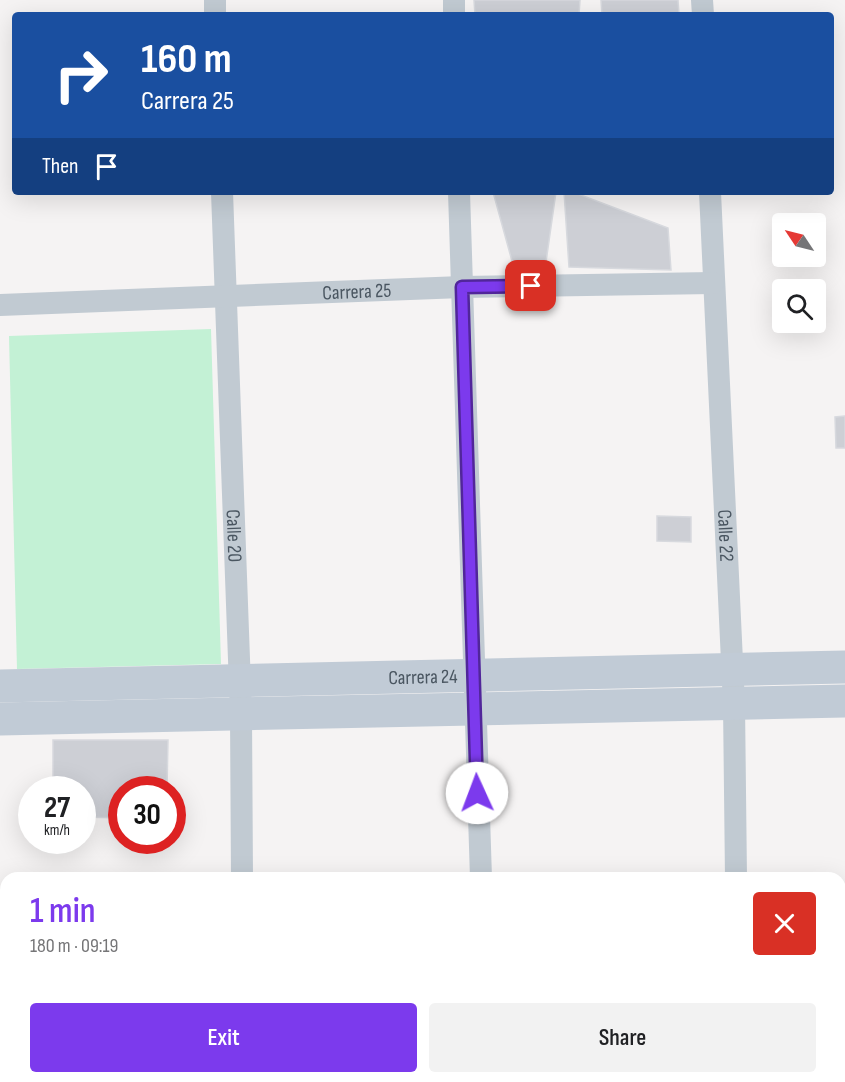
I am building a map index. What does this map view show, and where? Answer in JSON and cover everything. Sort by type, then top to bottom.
[{"type":"street","name":"Calle 20","points":[[222,195],[241,714],[242,872]]},
{"type":"street","points":[[459,195],[481,872]]},
{"type":"street","name":"Calle 22","points":[[710,195],[734,704],[736,872]]},
{"type":"street","name":"Carrera 25","points":[[0,304],[225,298],[462,287],[713,283]]},
{"type":"street","name":"Carrera 24","points":[[0,686],[845,667]]},
{"type":"street","name":"Carrera 24","points":[[0,719],[845,701]]},
{"type":"green space","points":[[211,329],[221,664],[17,669],[9,336]]},
{"type":"building","points":[[474,0],[580,0],[579,12],[475,12]]},
{"type":"building","points":[[601,0],[678,0],[679,12],[602,12]]},
{"type":"building","points":[[494,195],[556,195],[544,276],[515,272]]},
{"type":"building","points":[[564,195],[581,195],[668,228],[671,270],[569,267]]},
{"type":"building","points":[[845,416],[845,448],[836,448],[835,417]]},
{"type":"building","points":[[657,516],[691,517],[691,542],[657,541]]},
{"type":"building","points":[[53,740],[168,740],[167,776],[108,776],[108,818],[96,817],[96,776],[53,776]]},
{"type":"route","points":[[477,793],[474,709],[476,675],[462,287],[531,286]]}]
